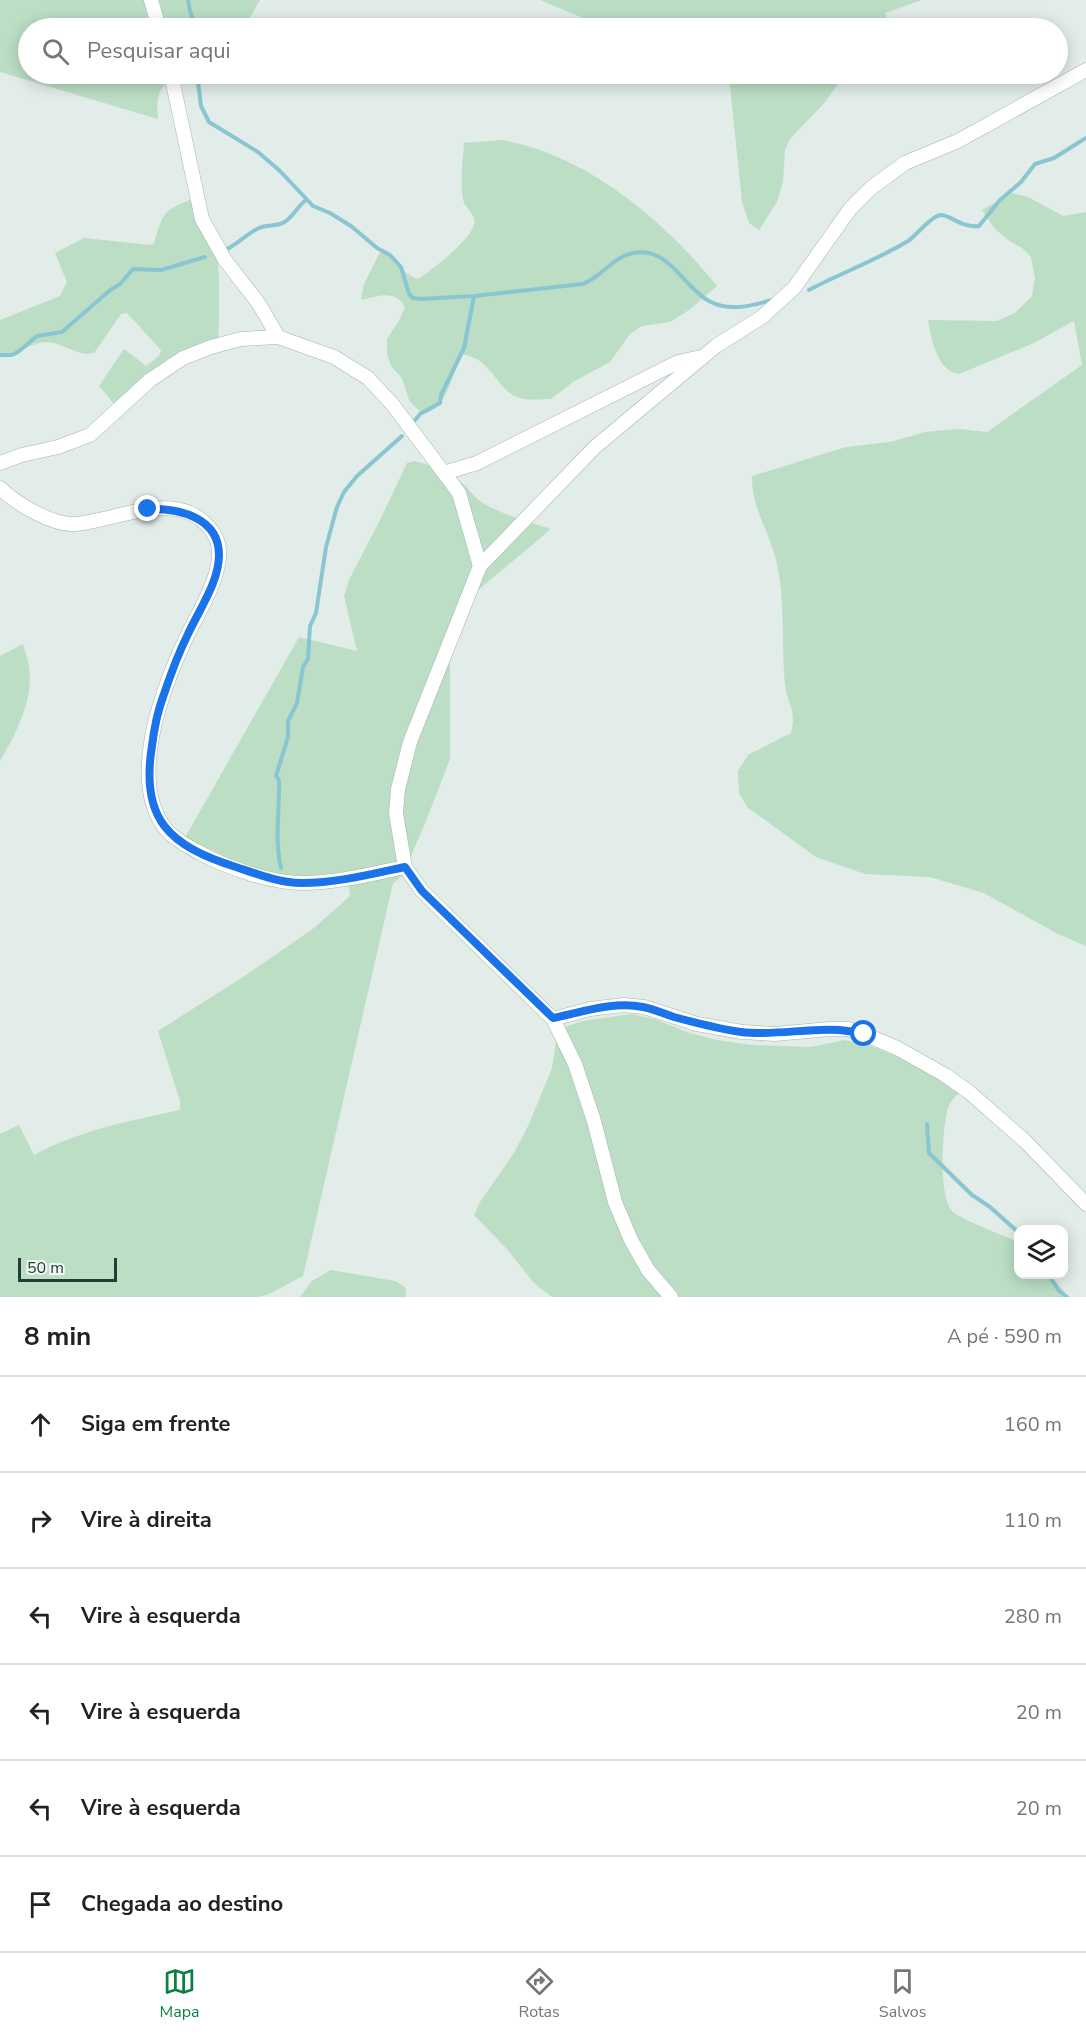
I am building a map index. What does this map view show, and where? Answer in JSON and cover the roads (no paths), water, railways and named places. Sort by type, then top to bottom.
[{"type":"street","points":[[151,0],[156,18]]},
{"type":"street","points":[[1068,80],[1086,70]]},
{"type":"street","points":[[173,84],[202,219],[225,260],[259,304],[278,337]]},
{"type":"street","points":[[671,1297],[648,1270],[631,1240],[615,1202],[594,1121],[575,1064],[553,1018],[422,891],[405,867],[396,813],[398,789],[410,742],[480,566],[595,447],[716,346],[762,317],[794,288],[850,209],[871,188],[905,163],[958,141],[1061,84]]},
{"type":"street","points":[[0,463],[22,455],[58,447],[90,435],[150,380],[183,358],[241,339],[278,337],[334,357],[368,378],[407,421],[459,493],[480,566]]},
{"type":"street","points":[[444,473],[477,463],[678,362],[703,357]]},
{"type":"street","points":[[0,488],[27,509],[51,519],[75,524],[148,509],[169,508],[192,514],[208,526],[216,539],[219,553],[218,569],[187,636],[162,699],[152,742],[148,767],[149,791],[154,809],[166,829],[184,844],[218,862],[265,877],[301,883],[345,879],[405,867]]},
{"type":"street","points":[[553,1018],[624,1005],[644,1007],[697,1024],[741,1032],[775,1034],[848,1029],[864,1034],[945,1075],[969,1092],[1025,1141],[1086,1204]]},
{"type":"waterway","points":[[188,0],[192,18]]},
{"type":"waterway","points":[[198,84],[201,106],[209,122],[258,152],[280,171],[313,206],[351,226],[377,248],[390,255],[401,267],[409,294],[413,298],[474,296],[583,284],[626,255],[646,252],[666,261],[691,287],[709,301],[724,306],[740,307],[772,300]]},
{"type":"waterway","points":[[809,290],[896,248],[912,238],[936,216],[944,215],[966,225],[979,226],[1000,200],[1021,182],[1035,164],[1054,158],[1086,138]]},
{"type":"waterway","points":[[223,251],[259,228],[283,223],[306,200]]},
{"type":"waterway","points":[[0,355],[12,355],[18,352],[37,336],[62,332],[120,284],[133,269],[161,270],[205,257]]},
{"type":"waterway","points":[[412,424],[420,414],[440,403],[441,395],[464,348],[474,296]]},
{"type":"waterway","points":[[281,868],[278,835],[279,780],[276,776],[288,737],[288,721],[297,703],[303,667],[308,659],[310,626],[316,613],[326,547],[337,507],[344,492],[357,476],[402,436]]},
{"type":"waterway","points":[[927,1124],[929,1153],[972,1195],[990,1207],[1014,1228]]},
{"type":"waterway","points":[[1051,1279],[1059,1291],[1067,1297]]}]
